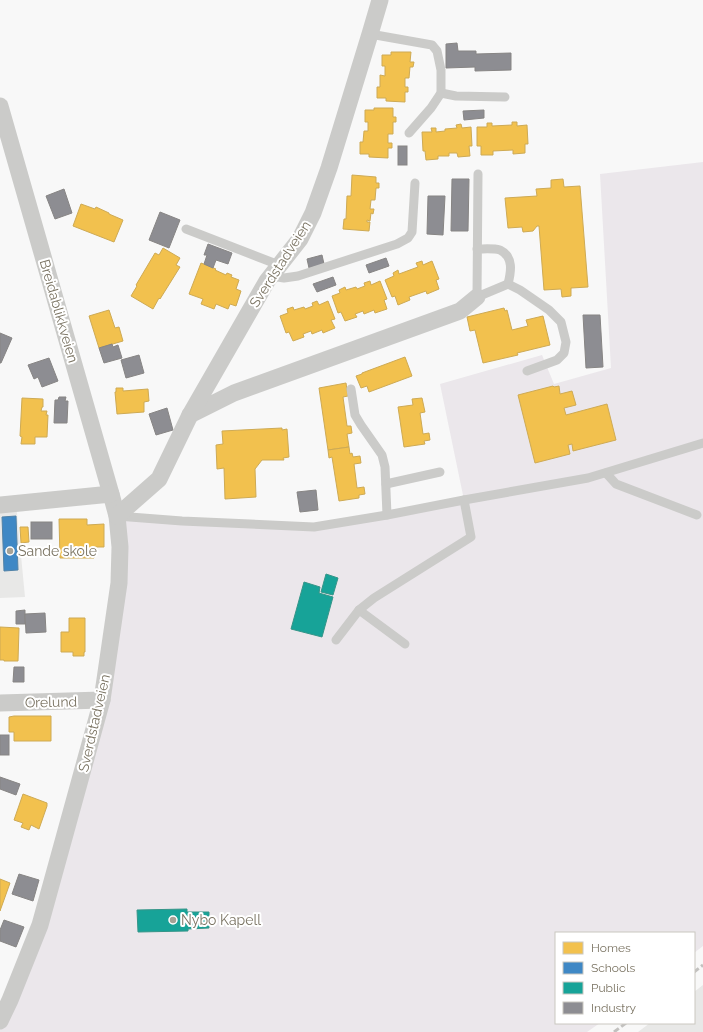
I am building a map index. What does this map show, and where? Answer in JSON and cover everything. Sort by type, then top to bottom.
[{"type":"street","name":"Sverdstadveien","points":[[0,1021],[40,925],[102,700],[119,583],[120,547],[117,516],[158,479],[190,415],[263,288],[275,270],[300,239],[313,213],[330,168],[380,0]]},
{"type":"street","name":"Breidablikkveien","points":[[0,106],[117,516]]},
{"type":"street","points":[[190,415],[234,393],[460,311],[477,297]]},
{"type":"street","points":[[0,505],[111,494]]},
{"type":"street","name":"Orelund","points":[[0,703],[102,700]]},
{"type":"lane","points":[[370,34],[432,45],[438,51],[441,70],[441,93],[431,108],[409,133]]},
{"type":"lane","points":[[441,93],[456,96],[505,97]]},
{"type":"lane","points":[[478,174],[477,297],[508,284],[520,290],[549,310],[562,322],[566,342],[564,353],[557,360],[526,370]]},
{"type":"lane","points":[[186,229],[275,270],[284,278],[298,276],[397,244],[408,238],[412,232],[415,183]]},
{"type":"lane","points":[[477,249],[499,250],[506,255],[510,262],[511,271],[508,284]]},
{"type":"lane","points":[[351,389],[355,415],[382,455],[385,466],[387,515]]},
{"type":"lane","points":[[117,516],[182,521],[314,527],[588,478],[703,444]]},
{"type":"lane","points":[[386,484],[440,472]]},
{"type":"lane","points":[[606,473],[616,484],[697,515]]},
{"type":"lane","points":[[336,640],[359,610],[374,598],[471,537],[464,500]]},
{"type":"lane","points":[[359,610],[406,644]]},
{"type":"shaded area","points":[[703,162],[703,946],[695,952],[695,932],[555,932],[555,1024],[599,1024],[587,1032],[0,1032],[0,1021],[10,1000],[102,700],[117,516],[314,527],[464,500],[440,384],[542,355],[554,384],[611,368],[600,174]]},
{"type":"shaded area","name":"Sande skole","points":[[16,503],[25,597],[0,598],[0,504]]},
{"type":"shaded area","points":[[703,985],[703,1032],[638,1032],[649,1024],[695,1024],[695,991]]},
{"type":"building: Homes","points":[[391,52],[411,52],[410,62],[414,62],[413,67],[410,67],[409,78],[405,78],[405,87],[408,87],[408,92],[405,92],[405,102],[386,101],[386,98],[377,98],[377,87],[380,87],[380,75],[385,76],[385,66],[382,66],[382,55],[391,55]]},
{"type":"building: Homes","points":[[374,108],[393,108],[393,117],[396,117],[396,122],[393,122],[393,134],[388,134],[388,143],[392,143],[392,148],[388,148],[388,158],[369,157],[369,154],[360,154],[360,142],[363,142],[364,131],[368,131],[368,122],[365,122],[365,110],[374,110]]},
{"type":"building: Homes","points":[[512,122],[517,122],[517,126],[527,125],[528,144],[525,144],[525,153],[513,154],[513,150],[493,151],[493,155],[481,155],[481,146],[477,146],[477,127],[487,127],[487,123],[492,123],[492,126],[512,125]]},
{"type":"building: Homes","points":[[461,124],[462,128],[471,127],[472,146],[469,146],[470,156],[458,157],[457,153],[449,153],[449,156],[438,156],[438,159],[426,160],[425,151],[423,151],[422,132],[432,132],[431,128],[436,128],[436,132],[445,131],[445,129],[457,128],[456,125]]},
{"type":"building: Homes","points":[[352,175],[376,177],[376,183],[379,183],[379,188],[376,188],[375,200],[371,200],[370,209],[374,209],[373,214],[371,213],[370,221],[367,220],[367,222],[370,222],[369,231],[343,229],[344,219],[346,219],[347,196],[351,196]]},
{"type":"building: Homes","points":[[563,179],[564,187],[580,186],[588,287],[571,288],[571,296],[562,297],[561,289],[544,290],[539,226],[537,226],[533,231],[523,232],[522,227],[508,228],[505,198],[537,196],[536,189],[551,188],[551,180]]},
{"type":"building: Homes","points":[[81,204],[95,209],[96,207],[123,220],[114,242],[73,226]]},
{"type":"building: Homes","points":[[163,248],[180,258],[176,265],[180,267],[153,309],[131,296],[155,253],[159,255]]},
{"type":"building: Homes","points":[[422,261],[423,265],[432,261],[439,279],[436,280],[439,289],[427,294],[426,291],[409,297],[410,300],[398,305],[395,296],[392,297],[385,280],[394,276],[393,273],[398,270],[399,274],[418,267],[416,263]]},
{"type":"building: Homes","points":[[201,263],[226,275],[227,273],[232,275],[231,277],[239,280],[236,289],[241,291],[236,306],[230,304],[228,309],[216,304],[214,309],[201,304],[203,299],[189,294]]},
{"type":"building: Homes","points":[[370,281],[371,285],[380,281],[387,299],[384,300],[387,309],[375,313],[374,310],[364,314],[363,311],[355,314],[357,317],[345,321],[341,312],[338,313],[332,296],[340,293],[339,290],[345,287],[346,290],[356,287],[357,289],[365,286],[364,283]]},
{"type":"building: Homes","points":[[317,301],[319,305],[328,301],[335,319],[331,320],[335,328],[323,333],[322,330],[312,334],[311,331],[303,334],[304,337],[293,341],[289,332],[286,333],[280,316],[288,313],[287,309],[293,307],[294,310],[304,307],[305,309],[313,306],[312,303]]},
{"type":"building: Homes","points":[[504,308],[505,311],[507,310],[512,330],[528,326],[526,320],[543,316],[550,345],[517,353],[518,355],[483,363],[475,330],[470,331],[467,317]]},
{"type":"building: Homes","points":[[109,310],[115,328],[119,327],[123,341],[99,348],[89,316]]},
{"type":"building: Homes","points":[[405,357],[412,376],[369,392],[367,386],[361,388],[356,376]]},
{"type":"building: Homes","points":[[346,383],[348,396],[343,397],[347,426],[351,426],[352,433],[347,434],[349,447],[328,450],[319,388]]},
{"type":"building: Homes","points":[[553,386],[559,386],[560,394],[572,391],[576,405],[564,408],[566,415],[607,404],[616,440],[573,451],[572,444],[568,445],[570,454],[535,463],[518,395]]},
{"type":"building: Homes","points":[[116,388],[123,388],[123,391],[148,389],[149,401],[144,402],[144,412],[117,414]]},
{"type":"building: Homes","points":[[22,398],[43,399],[43,407],[41,411],[47,411],[47,437],[35,437],[35,444],[21,444]]},
{"type":"building: Homes","points":[[422,398],[425,412],[420,413],[423,434],[429,433],[430,440],[424,441],[425,444],[404,447],[398,407],[413,405],[412,399]]},
{"type":"building: Homes","points":[[282,428],[282,430],[287,429],[289,457],[283,458],[284,460],[262,460],[255,469],[256,497],[225,499],[224,468],[217,469],[216,445],[223,444],[222,431]]},
{"type":"building: Homes","points":[[349,447],[350,454],[352,453],[353,457],[360,456],[361,463],[354,464],[357,488],[364,487],[365,494],[359,495],[359,498],[339,501],[332,457],[329,458],[328,450]]},
{"type":"building: Homes","points":[[59,519],[87,519],[87,525],[104,524],[104,547],[94,547],[94,558],[60,558]]},
{"type":"building: Homes","points":[[20,527],[28,527],[29,542],[21,543]]},
{"type":"building: Homes","points":[[69,618],[85,618],[84,656],[73,656],[73,652],[61,652],[61,632],[69,632]]},
{"type":"building: Homes","points":[[0,627],[19,628],[18,661],[0,660]]},
{"type":"building: Homes","points":[[51,716],[51,741],[14,741],[14,732],[9,732],[9,717]]},
{"type":"building: Homes","points":[[23,794],[47,803],[39,829],[31,825],[29,830],[21,827],[23,823],[14,820]]},
{"type":"building: Homes","points":[[0,879],[10,883],[0,911]]},
{"type":"building: Schools","points":[[16,516],[18,570],[4,571],[2,517]]},
{"type":"building: Public","points":[[326,574],[338,578],[333,595],[321,592]]},
{"type":"building: Public","points":[[304,582],[320,587],[319,593],[333,597],[322,637],[291,629]]},
{"type":"building: Public","name":"Nybo Kapell","points":[[187,909],[187,912],[209,912],[209,928],[188,929],[188,931],[138,932],[137,910]]},
{"type":"building: Industry","points":[[457,43],[458,51],[476,51],[476,54],[511,53],[511,70],[475,71],[475,67],[446,68],[446,44]]},
{"type":"building: Industry","points":[[484,110],[484,118],[464,120],[463,111]]},
{"type":"building: Industry","points":[[398,146],[407,146],[407,165],[398,165]]},
{"type":"building: Industry","points":[[452,179],[469,179],[468,231],[451,231]]},
{"type":"building: Industry","points":[[64,189],[72,213],[55,219],[46,196]]},
{"type":"building: Industry","points":[[428,196],[445,196],[443,235],[427,234]]},
{"type":"building: Industry","points":[[160,212],[180,220],[169,248],[149,240]]},
{"type":"building: Industry","points":[[208,244],[232,253],[228,264],[216,260],[213,268],[204,264],[207,255],[204,255]]},
{"type":"building: Industry","points":[[322,255],[324,264],[309,268],[307,259]]},
{"type":"building: Industry","points":[[386,258],[389,266],[369,273],[366,265]]},
{"type":"building: Industry","points":[[333,277],[336,285],[317,292],[313,284]]},
{"type":"building: Industry","points":[[583,315],[600,315],[603,367],[586,368]]},
{"type":"building: Industry","points":[[0,333],[12,338],[1,363],[0,363]]},
{"type":"building: Industry","points":[[112,344],[113,347],[118,345],[122,358],[104,363],[99,348]]},
{"type":"building: Industry","points":[[139,355],[144,373],[126,378],[121,360]]},
{"type":"building: Industry","points":[[49,358],[58,381],[42,387],[38,377],[34,379],[28,365]]},
{"type":"building: Industry","points":[[59,397],[66,397],[65,401],[68,401],[67,423],[54,423],[55,400],[58,400]]},
{"type":"building: Industry","points":[[167,408],[173,430],[156,435],[149,414]]},
{"type":"building: Industry","points":[[316,490],[318,510],[300,512],[297,492]]},
{"type":"building: Industry","points":[[31,522],[52,522],[52,539],[31,539]]},
{"type":"building: Industry","points":[[25,610],[25,624],[16,624],[16,611]]},
{"type":"building: Industry","points":[[45,613],[46,632],[26,633],[25,614]]},
{"type":"building: Industry","points":[[14,667],[24,667],[24,682],[13,682]]},
{"type":"building: Industry","points":[[0,735],[9,735],[9,755],[0,755]]},
{"type":"building: Industry","points":[[0,777],[20,784],[16,795],[0,789]]},
{"type":"building: Industry","points":[[19,874],[39,880],[33,901],[12,894]]},
{"type":"building: Industry","points":[[4,920],[24,927],[16,947],[0,941],[0,930]]},
{"type":"railway","points":[[695,971],[703,965]]},
{"type":"railway","points":[[614,1032],[625,1024]]},
{"type":"place","name":"Sande skole","points":[[10,551]]},
{"type":"place","name":"Nybo Kapell","points":[[173,920]]}]
